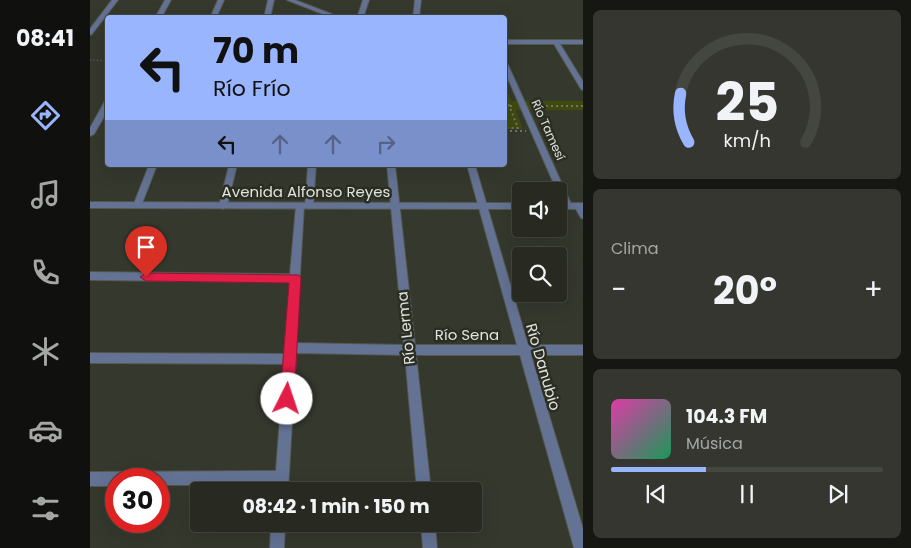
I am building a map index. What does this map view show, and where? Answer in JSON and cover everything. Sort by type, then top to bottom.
[{"type":"street","points":[[90,33],[115,0]]},
{"type":"street","points":[[160,15],[168,0]]},
{"type":"street","points":[[214,15],[221,0]]},
{"type":"street","points":[[269,15],[272,0]]},
{"type":"street","points":[[290,0],[324,15]]},
{"type":"street","points":[[361,15],[366,0]]},
{"type":"street","points":[[416,15],[418,0]]},
{"type":"street","points":[[507,42],[583,42]]},
{"type":"street","points":[[556,42],[583,87]]},
{"type":"street","name":"Río Tamesí","points":[[507,69],[535,131],[555,182]]},
{"type":"street","points":[[90,134],[105,108]]},
{"type":"street","points":[[137,206],[152,167]]},
{"type":"street","points":[[223,206],[233,167]]},
{"type":"street","points":[[281,482],[295,278],[304,206],[312,167]]},
{"type":"street","name":"Río Lerma","points":[[391,167],[408,350],[423,482]]},
{"type":"street","name":"Río Danubio","points":[[472,167],[581,548]]},
{"type":"street","name":"Avenida Alfonso Reyes","points":[[90,205],[512,206]]},
{"type":"street","points":[[567,206],[581,206]]},
{"type":"street","points":[[90,276],[295,278]]},
{"type":"street","name":"Río Sena","points":[[90,358],[408,350],[583,350]]},
{"type":"street","points":[[90,479],[190,482]]},
{"type":"street","points":[[276,548],[277,532]]},
{"type":"street","points":[[429,532],[430,548]]},
{"type":"path","points":[[90,60],[105,61]]},
{"type":"path","points":[[507,100],[518,128],[507,128]]},
{"type":"path","points":[[509,106],[583,106]]},
{"type":"path","points":[[507,131],[535,131]]},
{"type":"green space","points":[[507,90],[512,101],[583,101],[583,110],[516,110],[523,129],[507,129]]},
{"type":"route","points":[[146,277],[295,278],[287,399]]}]
